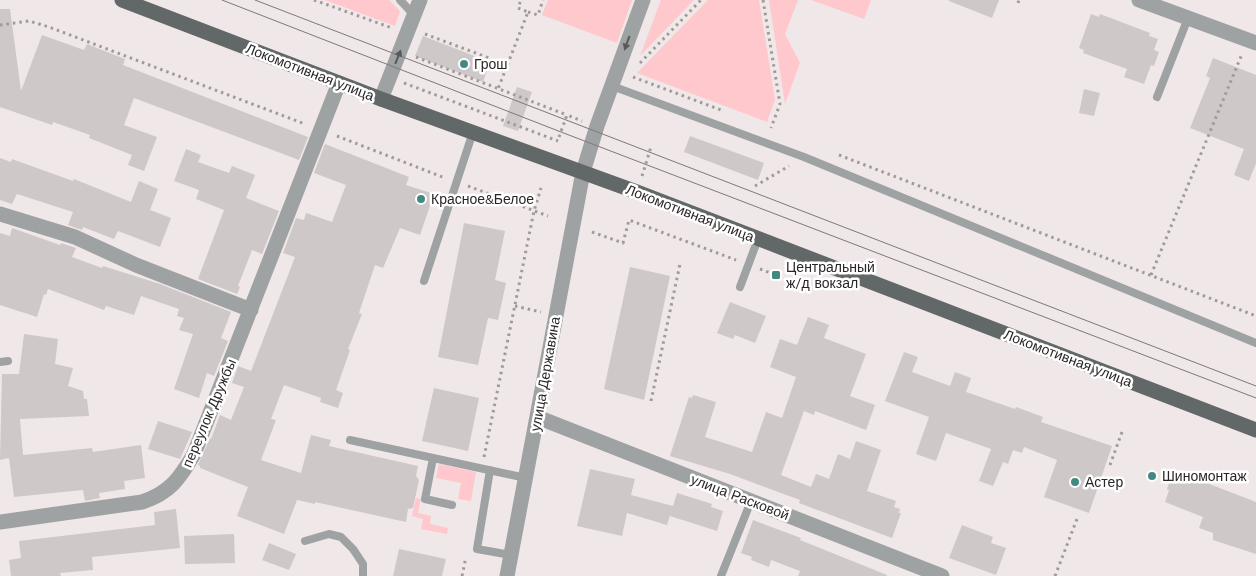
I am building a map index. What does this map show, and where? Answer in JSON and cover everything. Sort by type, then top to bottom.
[{"type":"main road","name":"Локомотивная улица","points":[[122,0],[381,99],[583,172],[1256,430]]},
{"type":"street","points":[[381,99],[420,0]]},
{"type":"street","name":"улица Державина","points":[[507,576],[583,172],[597,126],[617,88],[642,0]]},
{"type":"street","points":[[1139,0],[1252,41]]},
{"type":"street","name":"переулок Дружбы","points":[[0,522],[142,502],[156,498],[181,477],[194,454],[339,83]]},
{"type":"street","points":[[0,214],[75,236],[136,264],[251,310]]},
{"type":"street","name":"улица Расковой","points":[[537,417],[942,576]]},
{"type":"lane","points":[[400,0],[410,26]]},
{"type":"lane","points":[[1157,97],[1188,18]]},
{"type":"lane","points":[[617,88],[804,158],[1256,343]]},
{"type":"lane","points":[[424,281],[473,132]]},
{"type":"lane","points":[[740,287],[758,239]]},
{"type":"lane","points":[[350,440],[526,478]]},
{"type":"lane","points":[[434,458],[425,499],[452,505]]},
{"type":"lane","points":[[490,470],[477,549],[511,555]]},
{"type":"lane","points":[[721,576],[751,501]]},
{"type":"lane","points":[[305,541],[329,534],[341,538],[354,548],[363,564],[363,576]]},
{"type":"path","points":[[314,0],[410,26],[480,56],[489,58],[488,64],[505,71]]},
{"type":"path","points":[[521,0],[518,8],[538,15],[543,0]]},
{"type":"path","points":[[617,88],[701,0]]},
{"type":"path","points":[[763,0],[780,104],[771,128]]},
{"type":"path","points":[[498,89],[528,12]]},
{"type":"path","points":[[0,25],[28,21],[50,27],[548,216]]},
{"type":"path","points":[[1151,275],[1252,41]]},
{"type":"path","points":[[418,58],[597,126]]},
{"type":"path","points":[[628,75],[726,112]]},
{"type":"path","points":[[402,82],[559,139],[567,115]]},
{"type":"path","points":[[762,125],[779,131]]},
{"type":"path","points":[[642,177],[651,147]]},
{"type":"path","points":[[838,154],[1256,316]]},
{"type":"path","points":[[482,468],[534,211],[541,188]]},
{"type":"path","points":[[592,232],[623,243],[629,220],[748,265]]},
{"type":"path","points":[[652,401],[680,264]]},
{"type":"path","points":[[515,306],[542,312],[541,320]]},
{"type":"path","points":[[1110,466],[1122,432]]},
{"type":"path","points":[[1055,576],[1077,519]]},
{"type":"path","points":[[462,576],[467,548]]},
{"type":"shaded area","points":[[325,0],[389,0],[400,11],[395,26]]},
{"type":"shaded area","points":[[548,0],[632,0],[617,43],[542,15]]},
{"type":"shaded area","points":[[661,0],[694,0],[640,56]]},
{"type":"shaded area","points":[[708,0],[759,0],[775,100],[767,122],[637,73]]},
{"type":"shaded area","points":[[769,0],[798,0],[785,34],[800,63],[785,104]]},
{"type":"shaded area","points":[[811,0],[871,0],[864,19]]},
{"type":"shaded area","points":[[439,464],[476,472],[471,501],[458,499],[461,483],[436,478]]},
{"type":"shaded area","points":[[416,498],[421,499],[418,513],[431,516],[430,524],[448,528],[447,534],[421,529],[423,519],[412,516]]},
{"type":"building","points":[[949,0],[999,0],[992,18]]},
{"type":"building","points":[[0,9],[10,9],[21,91],[42,35],[84,50],[87,44],[125,59],[123,65],[308,137],[299,160],[134,98],[124,125],[157,137],[144,171],[128,165],[132,155],[89,138],[90,135],[53,122],[52,125],[0,107]]},
{"type":"building","points":[[1091,14],[1099,17],[1100,14],[1150,33],[1149,36],[1158,39],[1154,50],[1159,52],[1154,66],[1151,65],[1144,84],[1124,77],[1127,69],[1083,53],[1084,50],[1079,48]]},
{"type":"building","points":[[423,36],[490,62],[483,82],[415,56]]},
{"type":"building","points":[[1213,58],[1256,75],[1256,163],[1249,181],[1234,175],[1244,149],[1190,128],[1210,78],[1206,76]]},
{"type":"building","points":[[517,87],[532,92],[518,131],[503,126]]},
{"type":"building","points":[[1084,89],[1100,93],[1094,116],[1079,113]]},
{"type":"building","points":[[690,136],[764,163],[758,180],[684,152]]},
{"type":"building","points":[[325,144],[409,177],[406,185],[434,194],[420,235],[400,228],[383,268],[375,265],[359,313],[362,314],[348,349],[350,350],[336,390],[343,393],[338,408],[320,402],[321,398],[284,385],[271,419],[276,420],[261,460],[301,473],[311,435],[331,440],[329,446],[418,466],[416,476],[419,480],[413,508],[408,509],[406,522],[315,502],[315,504],[297,500],[284,534],[237,516],[248,487],[200,468],[198,465],[220,415],[231,420],[244,387],[232,383],[238,366],[251,371],[295,257],[283,253],[296,218],[304,220],[306,213],[332,222],[346,185],[314,173]]},
{"type":"building","points":[[186,149],[201,155],[198,162],[229,173],[232,166],[255,175],[246,198],[279,211],[262,254],[252,250],[238,286],[240,287],[237,294],[198,279],[224,210],[196,199],[199,190],[174,181]]},
{"type":"building","points":[[0,158],[11,162],[12,159],[73,181],[74,179],[131,202],[139,181],[158,189],[150,210],[171,218],[160,247],[118,231],[114,239],[83,227],[82,230],[68,225],[73,212],[17,194],[12,204],[0,200]]},
{"type":"building","points":[[464,223],[505,231],[495,280],[506,283],[498,320],[488,318],[478,365],[438,357]]},
{"type":"building","points":[[12,228],[60,245],[61,243],[76,248],[72,257],[102,268],[103,266],[160,284],[231,312],[221,338],[228,341],[214,376],[207,373],[199,398],[174,389],[193,334],[179,330],[184,318],[177,316],[179,309],[141,296],[134,315],[106,306],[104,310],[48,289],[46,295],[44,294],[37,317],[0,305],[0,233],[10,236]]},
{"type":"building","points":[[630,267],[670,276],[644,400],[604,389]]},
{"type":"building","points":[[730,302],[766,316],[755,343],[735,335],[733,339],[717,333]]},
{"type":"building","points":[[808,317],[829,325],[824,338],[866,354],[850,396],[875,405],[866,430],[815,411],[814,415],[804,411],[781,475],[811,487],[816,474],[829,479],[838,454],[850,459],[856,441],[881,450],[867,491],[896,501],[894,507],[900,509],[899,513],[901,513],[892,538],[799,503],[800,500],[730,474],[670,456],[689,397],[692,398],[693,395],[716,402],[705,437],[752,452],[766,412],[782,418],[796,377],[770,367],[780,339],[797,345]]},
{"type":"building","points":[[24,334],[58,339],[55,364],[73,368],[68,386],[83,391],[84,399],[87,399],[89,416],[20,419],[23,455],[92,448],[93,452],[141,445],[145,478],[124,481],[125,489],[99,493],[100,498],[85,501],[83,490],[14,497],[9,458],[0,460],[2,374],[19,374]]},
{"type":"building","points":[[904,352],[918,357],[912,372],[950,386],[955,372],[971,378],[966,392],[1015,409],[1016,407],[1043,417],[1041,422],[1112,446],[1089,513],[1044,497],[1057,460],[1024,447],[1022,453],[1013,450],[1008,464],[1003,462],[993,486],[979,481],[991,449],[946,433],[936,461],[916,454],[929,417],[885,401]]},
{"type":"building","points":[[434,388],[479,398],[468,451],[422,441]]},
{"type":"building","points":[[158,421],[192,432],[180,459],[148,449]]},
{"type":"building","points":[[590,469],[635,479],[631,495],[673,506],[667,525],[627,513],[622,536],[577,526]]},
{"type":"building","points":[[1173,470],[1256,502],[1256,554],[1213,540],[1213,533],[1199,528],[1203,517],[1165,502]]},
{"type":"building","points":[[677,493],[712,504],[711,507],[723,511],[717,531],[670,516]]},
{"type":"building","points":[[176,509],[180,548],[92,557],[93,570],[60,573],[61,576],[11,576],[9,560],[21,558],[19,541],[155,525],[154,512]]},
{"type":"building","points":[[753,520],[801,538],[800,540],[887,576],[798,576],[800,571],[771,560],[769,567],[751,560],[752,557],[741,553]]},
{"type":"building","points":[[962,525],[993,537],[991,543],[1006,548],[996,575],[949,558]]},
{"type":"building","points":[[234,534],[235,563],[185,564],[184,536]]},
{"type":"building","points":[[269,543],[296,554],[289,570],[262,560]]},
{"type":"building","points":[[399,549],[446,559],[442,576],[393,576]]},
{"type":"tram line","points":[[222,0],[1256,398]]},
{"type":"tram line","points":[[255,0],[1256,386]]},
{"type":"place","name":"Грош","points":[[464,64]]},
{"type":"place","name":"Красное&Белое","points":[[421,199]]},
{"type":"place","name":"Центральный ж/д вокзал","points":[[776,275]]},
{"type":"place","name":"Шиномонтаж","points":[[1152,476]]},
{"type":"place","name":"Астер","points":[[1075,482]]}]
